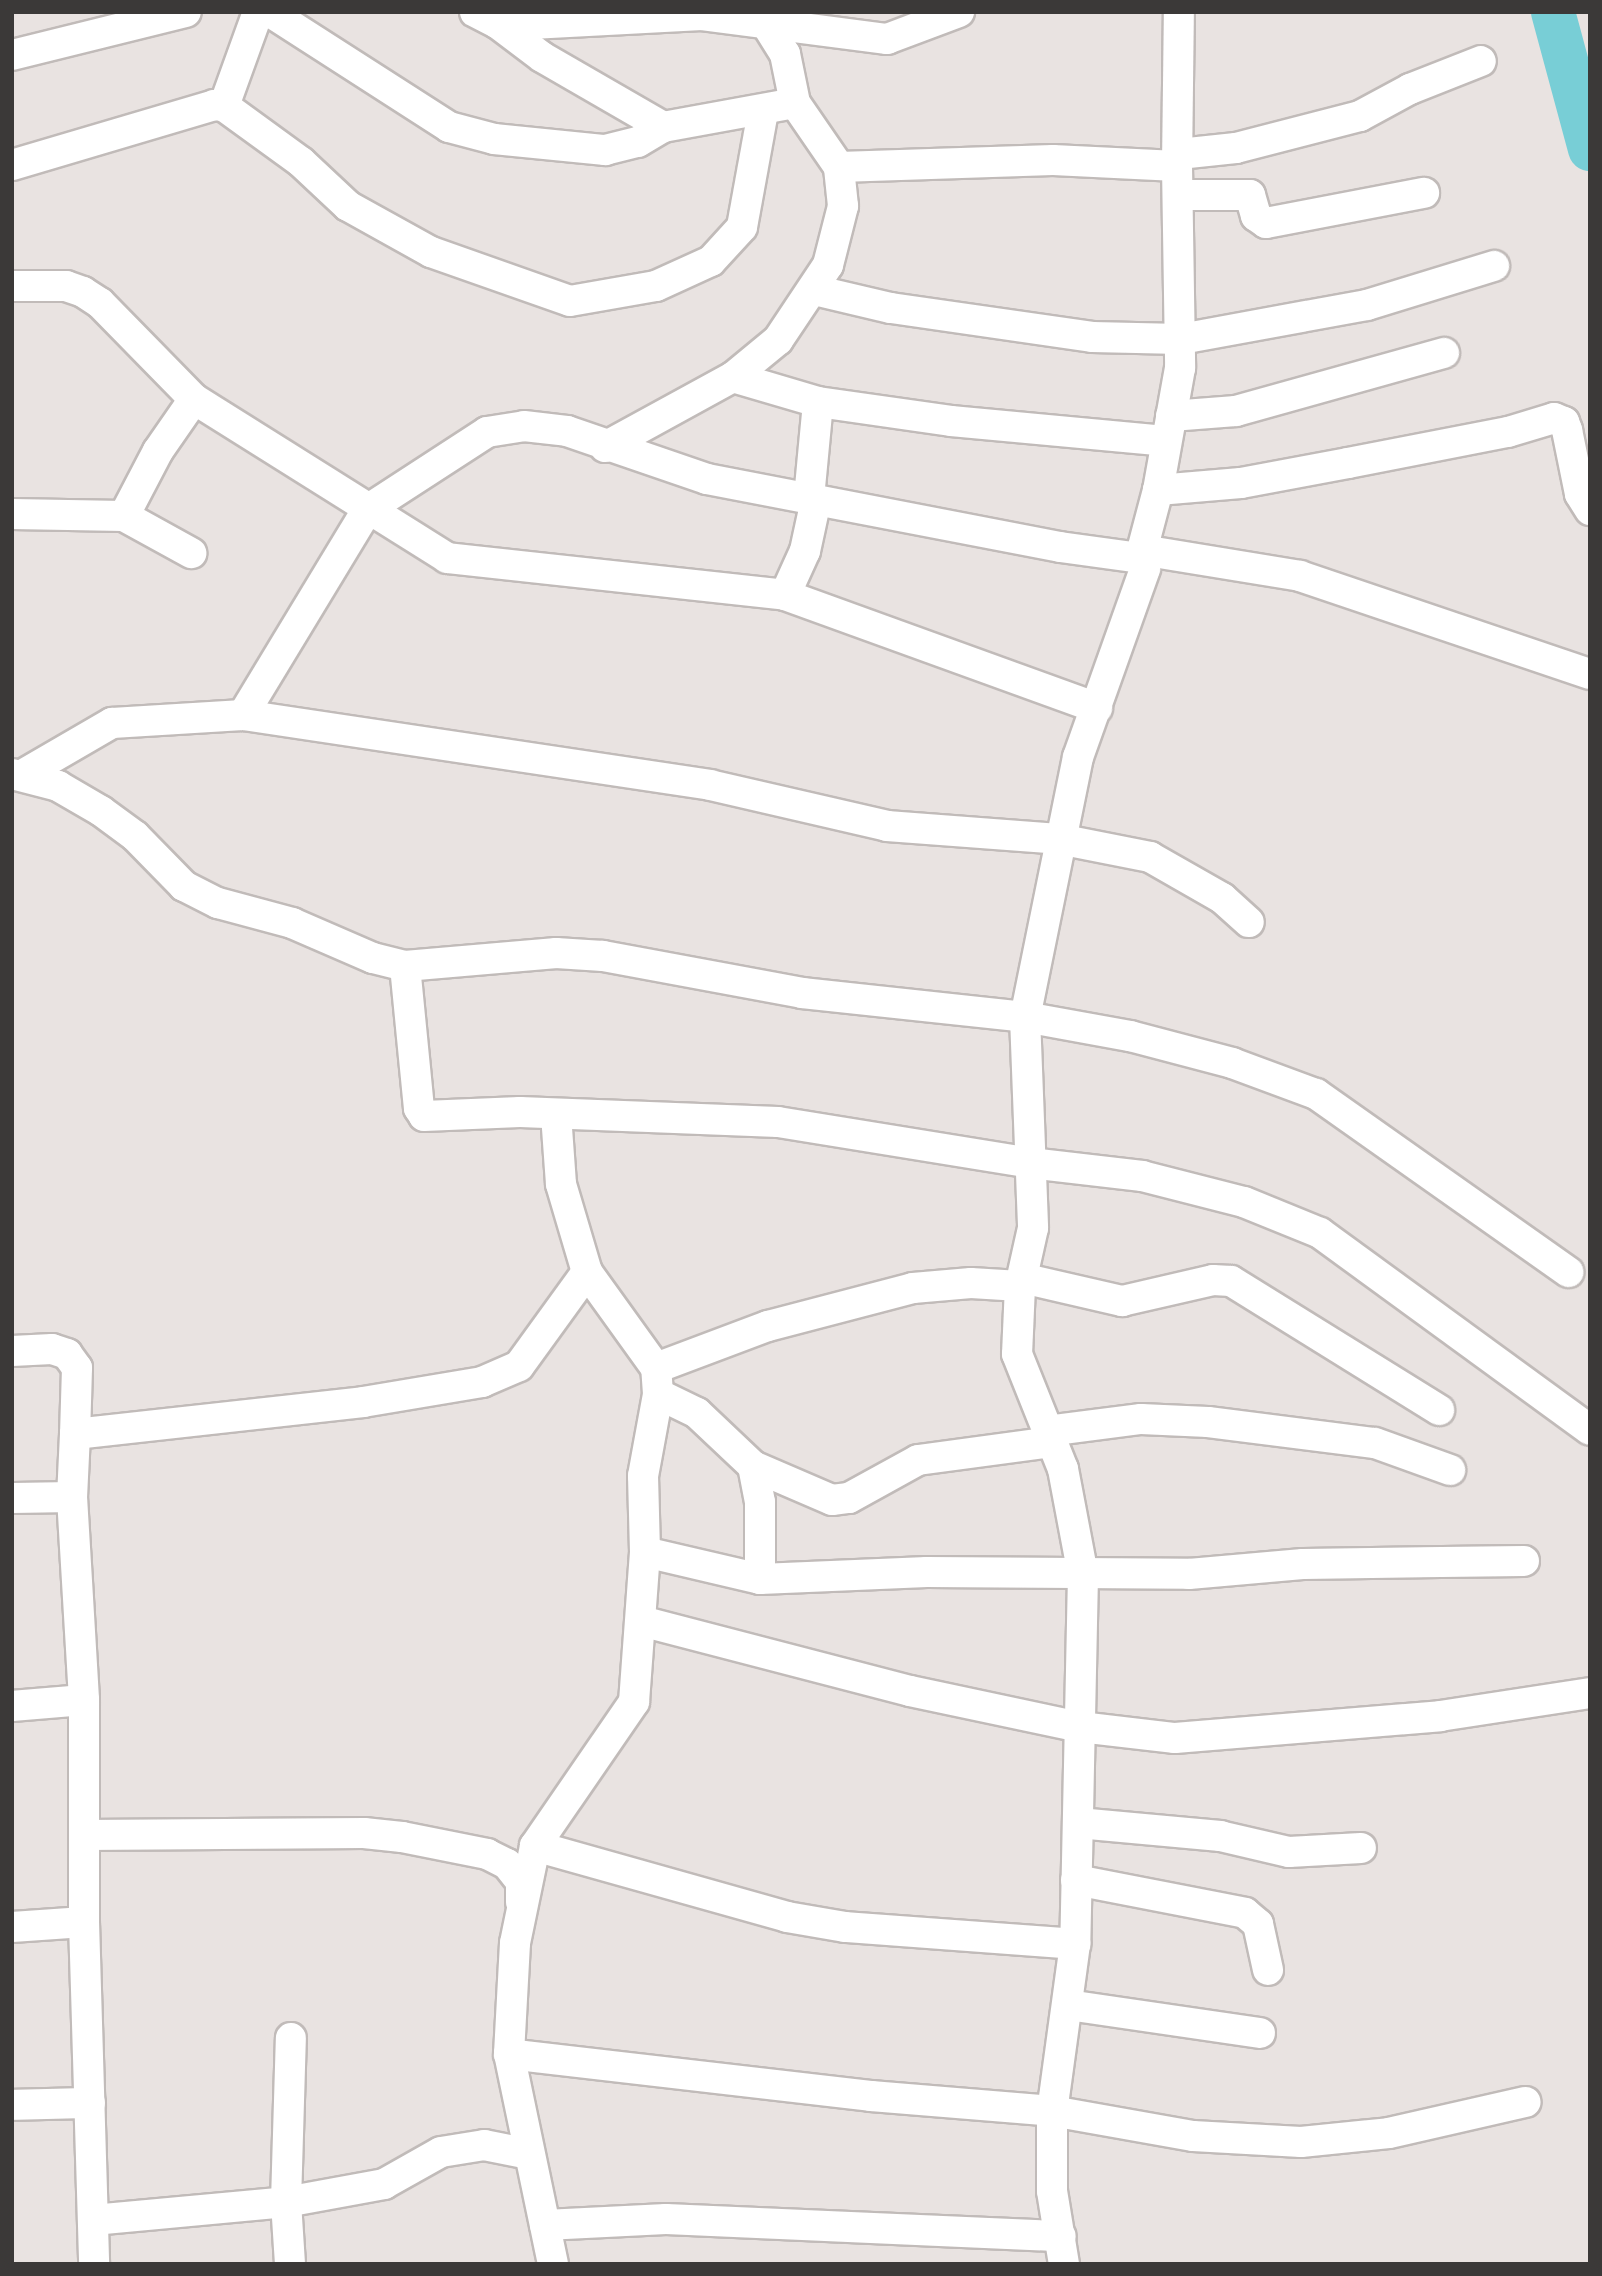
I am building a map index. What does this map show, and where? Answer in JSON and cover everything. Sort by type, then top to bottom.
[{"type":"street","points":[[12,55],[186,12]]},
{"type":"street","points":[[224,106],[258,12]]},
{"type":"street","points":[[271,12],[449,127],[529,144],[605,150],[638,142],[663,127],[763,111],[795,103]]},
{"type":"street","points":[[486,18],[702,13],[887,38],[930,27],[959,12]]},
{"type":"street","points":[[545,2225],[666,2219],[1062,2250],[1052,2191],[1052,2111],[1075,1944],[1083,1575],[1063,1469],[1017,1354],[1021,1282],[1033,1228],[1025,1017],[1059,839],[1078,757],[1145,569],[1141,554],[1158,490],[1168,429],[1181,339],[1178,172],[1180,12]]},
{"type":"street","points":[[486,18],[542,57],[663,127]]},
{"type":"street","points":[[605,447],[733,377],[778,340],[814,290],[838,236],[843,206],[839,167],[795,103],[785,54],[766,23]]},
{"type":"street","points":[[1178,172],[1236,148],[1360,116],[1410,89],[1482,61]]},
{"type":"street","points":[[12,165],[214,105],[224,106],[301,162],[348,206],[431,252],[570,301],[656,286],[711,261],[742,227],[763,111]]},
{"type":"street","points":[[839,167],[1053,160],[1178,172],[1250,195],[1256,216],[1266,223],[1424,194]]},
{"type":"street","points":[[814,290],[891,308],[1092,337],[1181,339],[1367,305],[1494,266]]},
{"type":"street","points":[[12,286],[66,286],[92,298],[194,399],[366,510],[447,558],[785,595],[1097,708]]},
{"type":"street","points":[[733,377],[818,402],[951,421],[1168,429],[1444,353]]},
{"type":"street","points":[[124,516],[158,451],[194,399]]},
{"type":"street","points":[[785,595],[805,551],[813,499],[818,402]]},
{"type":"street","points":[[1158,490],[1241,483],[1348,464],[1507,432],[1553,418],[1564,422],[1580,494],[1590,510]]},
{"type":"street","points":[[243,715],[366,510],[487,432],[524,426],[567,431],[605,447],[707,479],[1060,547],[1141,554],[1300,576],[1590,674]]},
{"type":"street","points":[[12,514],[124,516],[191,553]]},
{"type":"street","points":[[18,774],[112,723],[243,715],[710,785],[887,827],[1059,839],[1150,857],[1222,898],[1249,922]]},
{"type":"street","points":[[18,774],[58,786],[101,811],[196,892],[218,904],[305,927],[373,958],[405,967],[556,953],[603,956],[802,993],[1025,1017],[1130,1036],[1232,1063],[1316,1094],[1568,1272]]},
{"type":"street","points":[[405,967],[419,1108],[424,1116],[556,1114],[778,1122],[1030,1163],[1142,1176],[1244,1202],[1320,1233],[1590,1430]]},
{"type":"street","points":[[556,1114],[561,1184],[587,1272],[657,1381],[697,1413],[753,1466],[832,1500],[849,1498],[918,1460],[1141,1419],[1208,1422],[1374,1443],[1450,1470]]},
{"type":"street","points":[[75,1434],[363,1402],[482,1382],[519,1366],[587,1272]]},
{"type":"street","points":[[657,1381],[768,1326],[913,1288],[1021,1282],[1122,1301],[1213,1280],[1231,1281],[1439,1410]]},
{"type":"street","points":[[12,1351],[52,1349],[67,1354],[77,1368],[72,1497],[84,1700],[84,1922],[94,2264]]},
{"type":"street","points":[[521,1914],[535,1846],[634,1702],[645,1552],[643,1476],[657,1381]]},
{"type":"street","points":[[753,1466],[760,1502],[760,1579]]},
{"type":"street","points":[[12,1498],[72,1497]]},
{"type":"street","points":[[645,1552],[760,1579],[927,1572],[1083,1575],[1524,1561]]},
{"type":"street","points":[[641,1621],[910,1692],[1080,1727],[1175,1738],[1440,1716],[1590,1693]]},
{"type":"street","points":[[12,1706],[84,1700]]},
{"type":"street","points":[[1078,1823],[1220,1836],[1289,1852],[1361,1848]]},
{"type":"street","points":[[85,1835],[364,1833],[487,1853],[507,1864],[521,1882],[521,1914],[509,2054],[553,2264]]},
{"type":"street","points":[[535,1846],[787,1917],[845,1927],[1075,1944]]},
{"type":"street","points":[[1076,1880],[1245,1913],[1258,1924],[1268,1970]]},
{"type":"street","points":[[12,1927],[84,1922]]},
{"type":"street","points":[[1068,2005],[1260,2033]]},
{"type":"street","points":[[289,2264],[286,2202],[291,2038]]},
{"type":"street","points":[[509,2054],[871,2096],[1052,2111],[1193,2136],[1301,2142],[1389,2133],[1526,2102]]},
{"type":"street","points":[[12,2105],[90,2103]]},
{"type":"street","points":[[93,2220],[286,2202],[384,2184],[441,2152],[484,2145],[529,2154]]},
{"type":"waterway","points":[[1553,12],[1590,149]]}]
